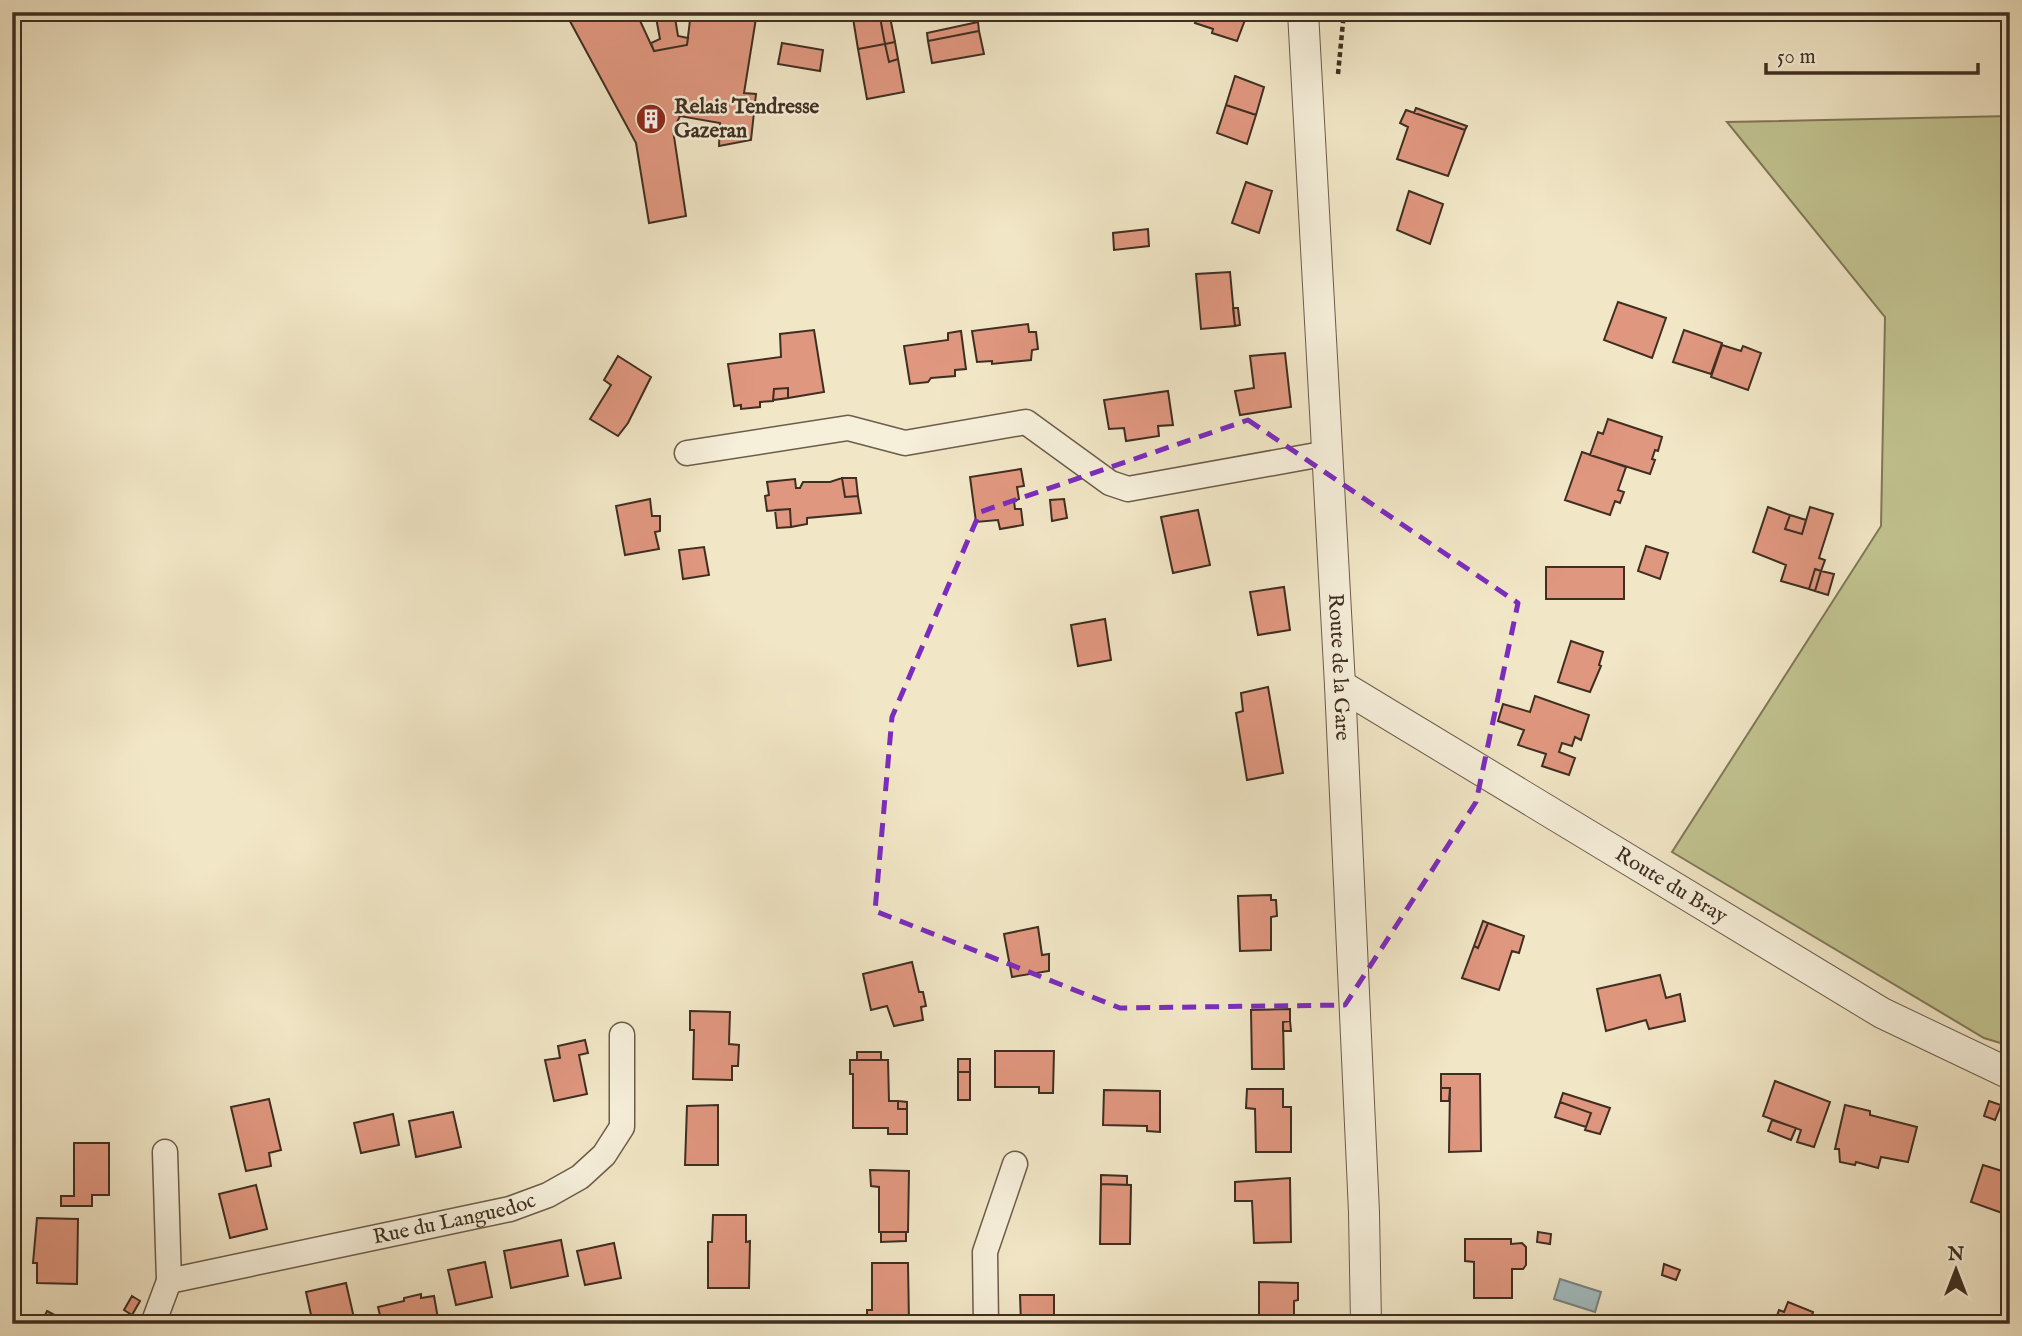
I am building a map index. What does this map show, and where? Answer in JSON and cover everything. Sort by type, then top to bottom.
[{"type":"street","name":"Route de la Gare","points":[[1303,12],[1340,685],[1364,1212],[1366,1324]]},
{"type":"street","points":[[687,453],[848,428],[905,443],[1026,422],[1110,483],[1128,489],[1328,453]]},
{"type":"street","name":"Route du Bray","points":[[1340,685],[1882,1013],[2010,1074]]},
{"type":"street","name":"Rue du Languedoc","points":[[169,1281],[510,1209],[548,1195],[588,1170],[604,1155],[622,1127],[622,1035]]},
{"type":"street","points":[[153,1324],[169,1281],[165,1152]]},
{"type":"street","points":[[986,1324],[985,1252],[1015,1164]]},
{"type":"highlighted area","points":[[1248,420],[1518,603],[1476,802],[1345,1005],[1120,1008],[875,911],[892,717],[980,512]]},
{"type":"green space","points":[[2010,116],[2010,1046],[1984,1038],[1672,852],[1881,526],[1885,317],[1727,122]]},
{"type":"water","points":[[1560,1279],[1601,1292],[1595,1312],[1554,1299]]},
{"type":"building","name":"Relais Tendresse Gazeran","points":[[565,12],[636,12],[654,51],[687,45],[691,12],[757,12],[744,93],[756,94],[751,140],[719,146],[720,123],[680,116],[673,130],[686,216],[649,223],[636,143]]},
{"type":"building","points":[[655,12],[674,12],[678,36],[688,38],[687,45],[654,51],[651,43],[660,39]]},
{"type":"building","points":[[852,12],[879,12],[885,44],[858,49]]},
{"type":"building","points":[[879,12],[889,12],[895,42],[885,44]]},
{"type":"building","points":[[1198,12],[1248,12],[1237,41],[1212,33],[1213,29],[1195,23]]},
{"type":"building","points":[[978,22],[979,31],[928,41],[927,33]]},
{"type":"building","points":[[979,31],[984,54],[932,63],[928,41]]},
{"type":"building","points":[[895,42],[898,59],[889,62],[885,44]]},
{"type":"building","points":[[782,43],[823,50],[820,71],[778,64]]},
{"type":"building","points":[[885,44],[889,62],[898,59],[904,92],[867,99],[858,49]]},
{"type":"building","points":[[1235,76],[1264,87],[1256,115],[1226,105]]},
{"type":"building","points":[[1226,105],[1256,115],[1247,144],[1217,133]]},
{"type":"building","points":[[1416,108],[1467,126],[1465,130],[1414,113]]},
{"type":"building","points":[[1406,110],[1465,130],[1448,176],[1397,159],[1408,127],[1400,123]]},
{"type":"building","points":[[1246,182],[1272,191],[1259,233],[1232,223]]},
{"type":"building","points":[[1409,191],[1443,204],[1430,244],[1397,230]]},
{"type":"building","points":[[1148,229],[1149,246],[1114,250],[1113,233]]},
{"type":"building","points":[[1230,272],[1235,326],[1201,329],[1196,274]]},
{"type":"building","points":[[1618,302],[1666,318],[1652,358],[1604,340]]},
{"type":"building","points":[[1233,308],[1238,308],[1240,325],[1235,326]]},
{"type":"building","points":[[1028,324],[1029,332],[1036,332],[1038,349],[1032,350],[1031,360],[992,364],[992,361],[977,362],[972,331]]},
{"type":"building","points":[[814,330],[824,392],[788,398],[788,388],[774,389],[773,401],[760,402],[760,407],[741,409],[741,405],[734,406],[728,364],[781,357],[780,334]]},
{"type":"building","points":[[1684,330],[1722,343],[1711,374],[1673,362]]},
{"type":"building","points":[[961,331],[966,369],[955,370],[955,376],[931,378],[928,382],[910,384],[904,346],[948,340],[948,333]]},
{"type":"building","points":[[1722,345],[1741,351],[1743,346],[1761,353],[1748,390],[1711,377]]},
{"type":"building","points":[[1285,353],[1291,407],[1240,415],[1235,391],[1254,388],[1250,356]]},
{"type":"building","points":[[618,356],[651,377],[628,423],[618,436],[590,419],[611,385],[604,380]]},
{"type":"building","points":[[788,388],[788,398],[773,400],[774,389]]},
{"type":"building","points":[[1168,391],[1173,425],[1158,426],[1159,436],[1126,441],[1124,428],[1109,429],[1104,400]]},
{"type":"building","points":[[1608,419],[1662,437],[1658,451],[1655,450],[1652,459],[1655,460],[1650,474],[1590,455],[1598,432],[1603,434]]},
{"type":"building","points":[[1582,452],[1626,467],[1618,490],[1624,492],[1620,503],[1615,501],[1610,515],[1565,500]]},
{"type":"building","points":[[1021,469],[1024,486],[1017,487],[1019,499],[1014,501],[1015,509],[1021,509],[1023,525],[1000,529],[998,520],[976,522],[970,477]]},
{"type":"building","points":[[842,478],[856,478],[858,496],[845,497]]},
{"type":"building","points":[[842,478],[845,497],[858,496],[861,513],[807,518],[807,524],[791,527],[790,509],[767,511],[767,482],[795,479],[796,488],[800,488],[803,482],[830,482]]},
{"type":"building","points":[[650,499],[652,516],[660,516],[660,531],[655,532],[659,549],[625,555],[616,506]]},
{"type":"building","points":[[1064,499],[1067,518],[1052,521],[1050,500]]},
{"type":"building","points":[[1768,507],[1790,515],[1785,529],[1802,534],[1810,507],[1833,514],[1819,558],[1825,560],[1821,571],[1815,569],[1809,589],[1781,581],[1786,565],[1753,552]]},
{"type":"building","points":[[790,509],[791,527],[777,528],[775,510]]},
{"type":"building","points":[[1198,510],[1210,565],[1173,573],[1161,517]]},
{"type":"building","points":[[1790,515],[1806,520],[1802,534],[1785,529]]},
{"type":"building","points":[[1646,546],[1668,553],[1660,579],[1638,571]]},
{"type":"building","points":[[704,547],[709,575],[683,579],[679,550]]},
{"type":"building","points":[[1546,567],[1624,567],[1624,599],[1546,599]]},
{"type":"building","points":[[1815,569],[1821,571],[1815,591],[1809,589]]},
{"type":"building","points":[[1821,571],[1834,574],[1828,595],[1815,591]]},
{"type":"building","points":[[1284,587],[1290,630],[1258,635],[1250,592]]},
{"type":"building","points":[[1105,619],[1111,660],[1078,666],[1071,625]]},
{"type":"building","points":[[1571,641],[1603,652],[1599,665],[1601,666],[1590,692],[1558,682]]},
{"type":"building","points":[[1268,687],[1283,773],[1247,780],[1236,713],[1243,711],[1241,693]]},
{"type":"building","points":[[1535,696],[1589,715],[1581,740],[1575,737],[1572,746],[1562,743],[1559,752],[1575,758],[1569,775],[1542,766],[1546,754],[1518,745],[1524,730],[1498,721],[1503,704],[1530,712]]},
{"type":"building","points":[[1271,895],[1271,900],[1276,900],[1277,916],[1271,917],[1271,950],[1240,951],[1238,896]]},
{"type":"building","points":[[1483,921],[1488,923],[1478,948],[1474,946]]},
{"type":"building","points":[[1488,923],[1524,936],[1519,953],[1512,951],[1499,990],[1462,978],[1474,946],[1478,948]]},
{"type":"building","points":[[1038,927],[1042,955],[1049,954],[1049,971],[1012,977],[1004,934]]},
{"type":"building","points":[[912,962],[919,992],[923,992],[926,1006],[921,1007],[923,1020],[894,1026],[887,1006],[871,1010],[863,974]]},
{"type":"building","points":[[1660,975],[1666,998],[1680,994],[1685,1021],[1649,1029],[1646,1020],[1606,1031],[1597,989]]},
{"type":"building","points":[[1290,1009],[1290,1021],[1283,1022],[1284,1069],[1252,1069],[1251,1010]]},
{"type":"building","points":[[690,1011],[730,1012],[729,1044],[739,1045],[738,1066],[732,1066],[732,1080],[693,1079],[694,1030],[690,1030]]},
{"type":"building","points":[[1290,1021],[1291,1031],[1283,1031],[1283,1022]]},
{"type":"building","points":[[585,1040],[588,1053],[579,1055],[587,1094],[554,1101],[545,1060],[560,1058],[558,1046]]},
{"type":"building","points":[[995,1051],[1054,1051],[1053,1093],[1039,1093],[1039,1087],[995,1087]]},
{"type":"building","points":[[857,1052],[881,1052],[881,1060],[857,1060]]},
{"type":"building","points":[[958,1059],[970,1059],[970,1072],[958,1072]]},
{"type":"building","points":[[850,1060],[888,1060],[889,1101],[898,1101],[898,1109],[907,1109],[907,1134],[888,1134],[888,1128],[853,1128],[853,1074],[850,1074]]},
{"type":"building","points":[[958,1072],[970,1072],[970,1100],[958,1100]]},
{"type":"building","points":[[1441,1074],[1480,1074],[1481,1151],[1449,1152],[1450,1088],[1441,1088]]},
{"type":"building","points":[[1775,1081],[1830,1102],[1814,1147],[1797,1142],[1801,1130],[1763,1116]]},
{"type":"building","points":[[1441,1088],[1450,1088],[1449,1101],[1441,1101]]},
{"type":"building","points":[[1247,1089],[1283,1089],[1283,1107],[1291,1107],[1291,1152],[1256,1152],[1255,1109],[1246,1108]]},
{"type":"building","points":[[1104,1090],[1160,1091],[1160,1132],[1147,1131],[1147,1126],[1103,1125]]},
{"type":"building","points":[[1563,1093],[1610,1108],[1600,1134],[1585,1130],[1591,1113],[1560,1102]]},
{"type":"building","points":[[269,1099],[281,1150],[269,1153],[271,1166],[246,1171],[231,1107]]},
{"type":"building","points":[[898,1101],[907,1102],[907,1109],[898,1109]]},
{"type":"building","points":[[1989,1101],[2001,1105],[1995,1120],[1984,1116]]},
{"type":"building","points":[[1560,1102],[1591,1113],[1586,1127],[1555,1117]]},
{"type":"building","points":[[718,1105],[718,1165],[685,1165],[687,1106]]},
{"type":"building","points":[[1845,1105],[1870,1111],[1870,1115],[1917,1127],[1908,1162],[1881,1157],[1878,1168],[1856,1162],[1855,1165],[1840,1162],[1839,1149],[1835,1149]]},
{"type":"building","points":[[453,1112],[461,1147],[416,1157],[409,1121]]},
{"type":"building","points":[[393,1114],[399,1145],[361,1153],[354,1123]]},
{"type":"building","points":[[1772,1120],[1796,1128],[1791,1140],[1768,1131]]},
{"type":"building","points":[[74,1143],[109,1143],[109,1195],[92,1195],[92,1206],[61,1206],[61,1196],[74,1196]]},
{"type":"building","points":[[1983,1165],[2005,1172],[2004,1176],[2010,1178],[2008,1215],[1971,1202]]},
{"type":"building","points":[[870,1170],[909,1171],[908,1232],[879,1232],[879,1187],[871,1186]]},
{"type":"building","points":[[1101,1175],[1127,1176],[1127,1185],[1101,1184]]},
{"type":"building","points":[[1290,1178],[1291,1242],[1254,1243],[1252,1201],[1235,1201],[1235,1182]]},
{"type":"building","points":[[1101,1184],[1131,1185],[1130,1244],[1100,1244]]},
{"type":"building","points":[[256,1185],[267,1229],[230,1238],[219,1194]]},
{"type":"building","points":[[713,1215],[746,1215],[746,1242],[750,1241],[749,1288],[708,1288],[708,1242],[712,1242]]},
{"type":"building","points":[[37,1218],[78,1219],[77,1284],[37,1283],[37,1263],[33,1263]]},
{"type":"building","points":[[881,1232],[906,1232],[906,1241],[881,1242]]},
{"type":"building","points":[[1538,1232],[1551,1234],[1550,1244],[1537,1242]]},
{"type":"building","points":[[1465,1239],[1511,1239],[1511,1244],[1522,1243],[1526,1247],[1526,1265],[1523,1269],[1512,1269],[1512,1298],[1474,1298],[1474,1262],[1465,1261]]},
{"type":"building","points":[[561,1240],[568,1276],[511,1288],[504,1251]]},
{"type":"building","points":[[614,1243],[621,1278],[585,1285],[577,1251]]},
{"type":"building","points":[[485,1262],[492,1297],[456,1305],[448,1270]]},
{"type":"building","points":[[872,1263],[908,1263],[909,1323],[867,1323],[867,1310],[872,1310]]},
{"type":"building","points":[[1664,1264],[1680,1270],[1676,1280],[1662,1275]]},
{"type":"building","points":[[1259,1282],[1298,1283],[1298,1300],[1294,1301],[1294,1324],[1259,1324]]},
{"type":"building","points":[[346,1283],[354,1318],[329,1324],[313,1324],[306,1292]]},
{"type":"building","points":[[421,1294],[421,1298],[434,1296],[439,1324],[382,1324],[378,1307]]},
{"type":"building","points":[[1020,1295],[1054,1295],[1054,1324],[1021,1324]]},
{"type":"building","points":[[132,1296],[140,1301],[132,1315],[124,1310]]},
{"type":"building","points":[[1788,1302],[1813,1312],[1810,1322],[1814,1324],[1774,1324],[1779,1310],[1784,1312]]},
{"type":"building","points":[[47,1311],[71,1324],[26,1324],[30,1317],[41,1323]]},
{"type":"place","name":"Relais Tendresse Gazeran","points":[[651,119]]}]
